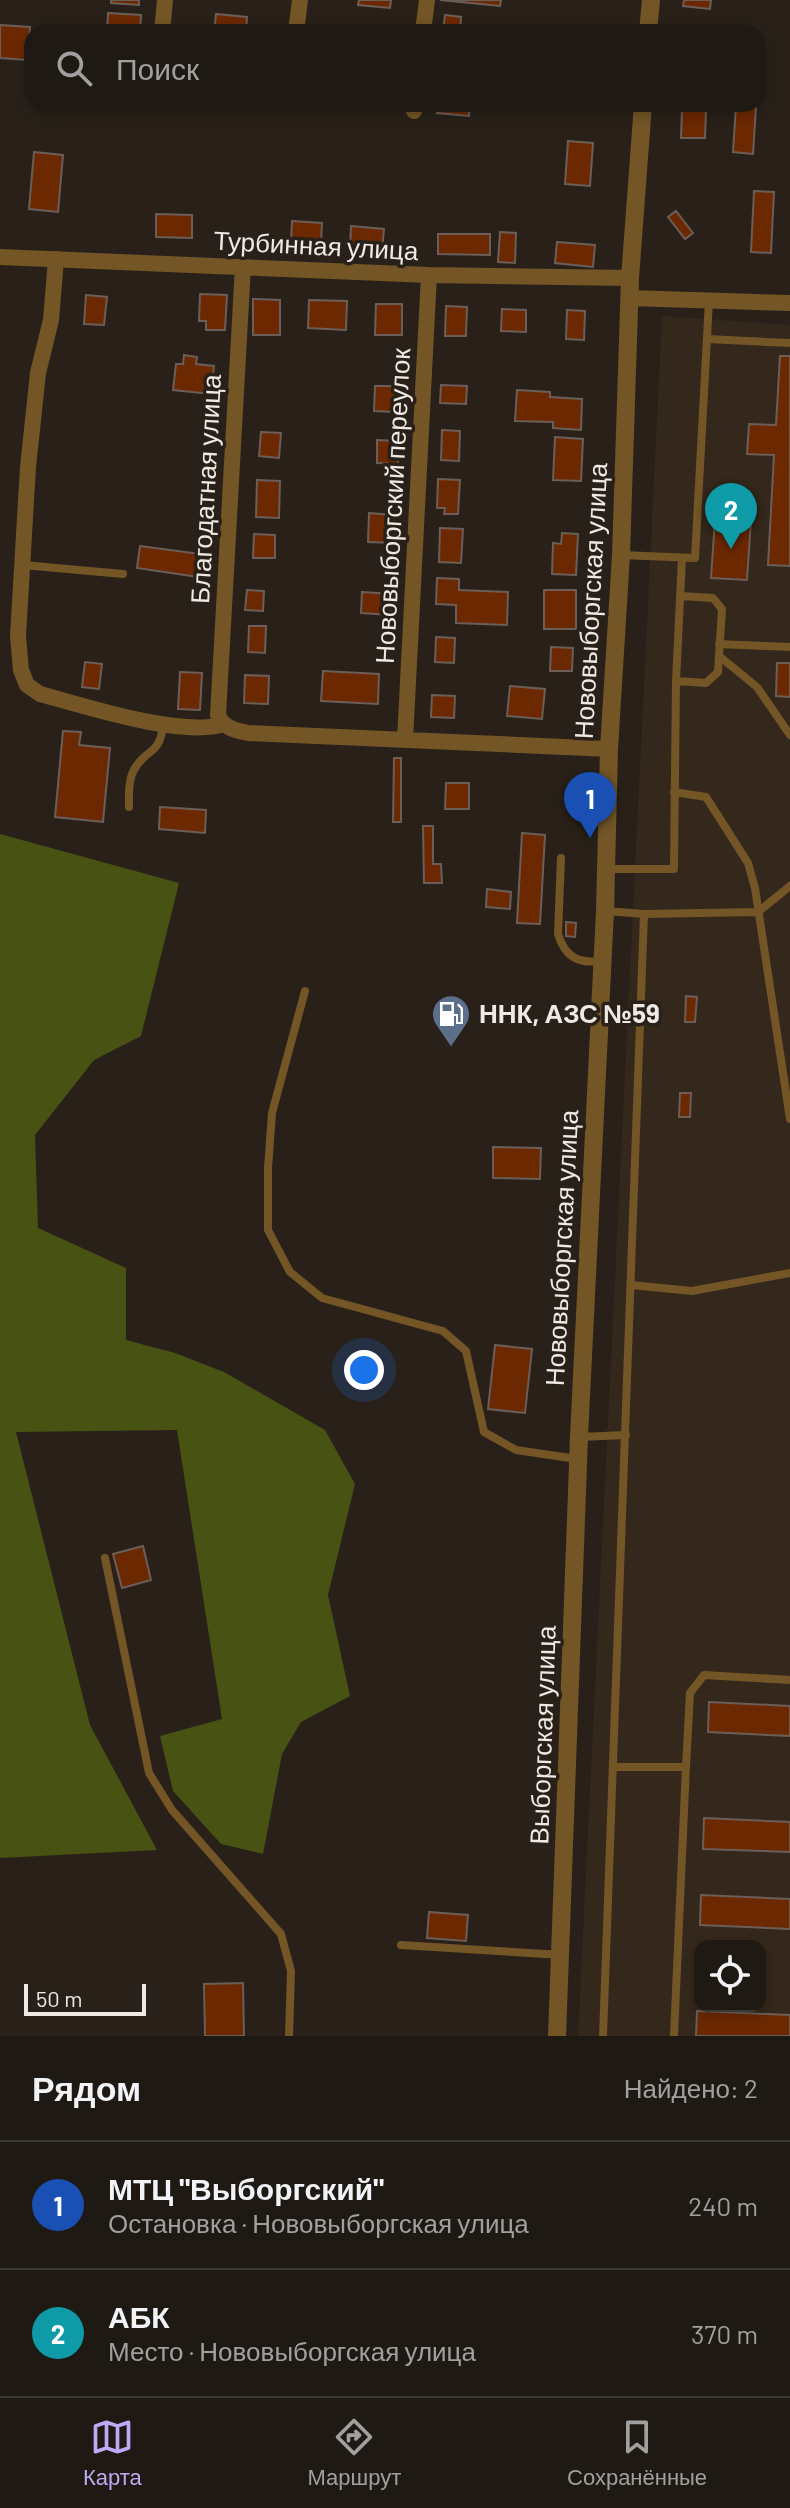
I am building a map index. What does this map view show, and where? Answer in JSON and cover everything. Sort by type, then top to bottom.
[{"type":"street","points":[[163,24],[165,0]]},
{"type":"street","points":[[297,24],[300,0]]},
{"type":"street","points":[[424,24],[427,0]]},
{"type":"street","points":[[649,24],[651,0]]},
{"type":"street","name":"Нововыборгская улица","points":[[579,1437],[603,961],[609,749],[621,555],[629,298],[642,112]]},
{"type":"street","name":"Турбинная улица","points":[[0,257],[429,275],[630,278]]},
{"type":"street","points":[[56,259],[51,320],[38,373],[28,467],[18,655],[27,685],[40,694],[163,724],[200,728],[221,719],[233,729],[248,733],[609,749]]},
{"type":"street","name":"Благодатная улица","points":[[221,719],[243,266]]},
{"type":"street","name":"Нововыборгский переулок","points":[[405,740],[429,275]]},
{"type":"street","points":[[629,298],[790,303]]},
{"type":"street","name":"Выборгская улица","points":[[557,2036],[579,1437]]},
{"type":"lane","points":[[621,555],[695,558],[709,301]]},
{"type":"lane","points":[[707,339],[790,343]]},
{"type":"lane","points":[[605,869],[674,869],[676,681],[682,558]]},
{"type":"lane","points":[[22,565],[123,574]]},
{"type":"lane","points":[[676,681],[706,683],[718,672],[722,609],[713,598],[680,596]]},
{"type":"lane","points":[[719,644],[790,647]]},
{"type":"lane","points":[[719,656],[757,687],[790,735]]},
{"type":"lane","points":[[129,807],[131,777],[136,767],[157,747],[163,724]]},
{"type":"lane","points":[[674,792],[706,797],[748,863],[790,1119]]},
{"type":"lane","points":[[561,858],[558,934],[562,946],[568,955],[578,961],[603,961]]},
{"type":"lane","points":[[605,911],[644,914],[758,912],[790,886]]},
{"type":"lane","points":[[603,2036],[644,914]]},
{"type":"lane","points":[[305,991],[272,1113],[268,1168],[268,1230],[290,1272],[322,1298],[443,1331],[466,1351],[484,1432],[516,1450],[578,1459]]},
{"type":"lane","points":[[631,1285],[692,1291],[790,1273]]},
{"type":"lane","points":[[579,1437],[626,1435]]},
{"type":"lane","points":[[105,1558],[149,1773],[172,1810],[281,1934],[291,1971],[289,2036]]},
{"type":"lane","points":[[674,2036],[690,1693],[704,1675],[790,1680]]},
{"type":"lane","points":[[614,1767],[686,1766]]},
{"type":"lane","points":[[401,1945],[561,1955]]},
{"type":"shaded area","points":[[662,316],[790,325],[790,2036],[578,2036]]},
{"type":"green space","points":[[0,834],[179,883],[141,1036],[94,1060],[35,1135],[38,1228],[126,1268],[126,1340],[175,1353],[224,1372],[325,1430],[355,1484],[328,1595],[350,1696],[301,1722],[282,1754],[263,1854],[221,1844],[173,1791],[160,1736],[222,1719],[177,1430],[16,1432],[90,1725],[157,1850],[0,1858]]},
{"type":"building","points":[[111,0],[139,0],[139,5],[111,3]]},
{"type":"building","points":[[359,0],[391,0],[390,8],[358,5]]},
{"type":"building","points":[[440,0],[501,0],[500,6]]},
{"type":"building","points":[[684,0],[711,0],[710,9],[683,6]]},
{"type":"building","points":[[108,13],[141,15],[140,24],[107,24]]},
{"type":"building","points":[[216,14],[247,17],[247,24],[215,24]]},
{"type":"building","points":[[445,15],[461,17],[461,24],[444,24]]},
{"type":"building","points":[[0,25],[24,27],[24,60],[0,58]]},
{"type":"building","points":[[437,112],[469,112],[469,116]]},
{"type":"building","points":[[682,112],[706,112],[705,138],[681,138]]},
{"type":"building","points":[[736,112],[756,112],[753,154],[733,152]]},
{"type":"building","points":[[568,141],[593,143],[590,186],[565,184]]},
{"type":"building","points":[[34,152],[63,155],[58,212],[29,209]]},
{"type":"building","points":[[754,191],[774,192],[771,253],[751,252]]},
{"type":"building","points":[[676,211],[693,233],[685,239],[668,217]]},
{"type":"building","points":[[156,214],[192,215],[192,238],[156,237]]},
{"type":"building","points":[[292,221],[322,223],[321,243],[291,241]]},
{"type":"building","points":[[351,226],[384,229],[382,252],[350,249]]},
{"type":"building","points":[[500,232],[516,233],[515,263],[498,262]]},
{"type":"building","points":[[438,234],[490,234],[490,255],[438,254]]},
{"type":"building","points":[[557,242],[595,245],[593,267],[555,263]]},
{"type":"building","points":[[200,294],[227,295],[225,330],[206,330],[206,321],[199,321]]},
{"type":"building","points":[[86,295],[107,297],[104,325],[84,324]]},
{"type":"building","points":[[253,299],[280,300],[280,335],[253,335]]},
{"type":"building","points":[[309,300],[347,301],[346,330],[308,328]]},
{"type":"building","points":[[376,304],[402,304],[402,335],[375,335]]},
{"type":"building","points":[[446,306],[467,307],[466,336],[445,336]]},
{"type":"building","points":[[502,309],[526,310],[526,332],[501,331]]},
{"type":"building","points":[[567,310],[585,311],[584,340],[566,339]]},
{"type":"building","points":[[184,355],[197,357],[196,364],[214,366],[211,394],[173,390],[176,364],[183,364]]},
{"type":"building","points":[[780,356],[790,356],[790,566],[768,565],[774,455],[747,454],[749,424],[776,425]]},
{"type":"building","points":[[441,385],[467,386],[466,404],[440,403]]},
{"type":"building","points":[[375,386],[397,386],[396,412],[374,411]]},
{"type":"building","points":[[517,390],[550,392],[550,397],[582,399],[581,430],[553,428],[553,422],[515,421]]},
{"type":"building","points":[[442,430],[460,431],[459,461],[441,460]]},
{"type":"building","points":[[261,432],[281,433],[279,458],[259,456]]},
{"type":"building","points":[[555,437],[583,439],[581,481],[553,480]]},
{"type":"building","points":[[377,440],[398,441],[398,464],[377,463]]},
{"type":"building","points":[[438,479],[460,480],[458,514],[444,514],[445,508],[437,508]]},
{"type":"building","points":[[257,480],[280,481],[279,518],[256,517]]},
{"type":"building","points":[[369,513],[393,515],[392,543],[368,542]]},
{"type":"building","points":[[715,518],[751,520],[747,580],[711,578]]},
{"type":"building","points":[[440,528],[463,529],[461,563],[439,562]]},
{"type":"building","points":[[562,533],[578,534],[576,575],[552,574],[553,543],[561,544]]},
{"type":"building","points":[[254,534],[275,535],[275,558],[253,558]]},
{"type":"building","points":[[140,546],[208,555],[205,578],[137,568]]},
{"type":"building","points":[[437,578],[459,579],[459,590],[508,592],[507,625],[456,623],[456,605],[436,604]]},
{"type":"building","points":[[247,590],[264,591],[263,611],[245,610]]},
{"type":"building","points":[[544,590],[576,590],[576,629],[544,629]]},
{"type":"building","points":[[362,592],[392,594],[391,615],[361,613]]},
{"type":"building","points":[[249,626],[266,626],[265,653],[248,652]]},
{"type":"building","points":[[436,637],[455,638],[454,663],[435,662]]},
{"type":"building","points":[[551,647],[573,648],[572,671],[550,671]]},
{"type":"building","points":[[85,662],[102,664],[99,689],[82,687]]},
{"type":"building","points":[[777,663],[790,663],[790,697],[776,696]]},
{"type":"building","points":[[323,671],[379,674],[378,704],[321,701]]},
{"type":"building","points":[[180,672],[202,673],[200,710],[178,709]]},
{"type":"building","points":[[245,675],[269,676],[268,704],[244,703]]},
{"type":"building","points":[[510,686],[545,689],[542,719],[507,716]]},
{"type":"building","points":[[432,695],[455,696],[454,718],[431,717]]},
{"type":"building","points":[[63,731],[81,732],[79,745],[110,748],[103,822],[55,817]]},
{"type":"building","points":[[394,758],[401,758],[401,822],[393,822]]},
{"type":"building","points":[[446,783],[469,783],[469,809],[445,809]]},
{"type":"building","points":[[160,807],[206,810],[205,833],[159,829]]},
{"type":"building","points":[[423,826],[433,826],[433,864],[441,864],[442,883],[424,883]]},
{"type":"building","points":[[522,833],[545,835],[540,924],[517,923]]},
{"type":"building","points":[[487,889],[511,892],[510,909],[486,907]]},
{"type":"building","points":[[566,922],[576,923],[575,937],[566,936]]},
{"type":"building","points":[[686,996],[697,997],[695,1022],[685,1022]]},
{"type":"building","points":[[680,1093],[691,1093],[690,1117],[679,1117]]},
{"type":"building","points":[[493,1147],[541,1148],[540,1179],[493,1178]]},
{"type":"building","points":[[495,1345],[532,1349],[525,1413],[488,1409]]},
{"type":"building","points":[[143,1546],[151,1580],[122,1588],[113,1554]]},
{"type":"building","points":[[709,1702],[790,1706],[790,1736],[708,1732]]},
{"type":"building","points":[[704,1818],[790,1822],[790,1852],[703,1849]]},
{"type":"building","points":[[701,1895],[790,1899],[790,1929],[700,1925]]},
{"type":"building","points":[[429,1912],[468,1915],[466,1941],[427,1938]]},
{"type":"building","points":[[243,1983],[244,2036],[205,2036],[204,1984]]},
{"type":"building","points":[[697,2012],[790,2015],[790,2036],[696,2036]]},
{"type":"place","name":"АБК","points":[[731,549]]},
{"type":"place","name":"МТЦ \"Выборгский\"","points":[[590,838]]},
{"type":"place","name":"ННК, АЗС №59","points":[[451,1048]]}]
